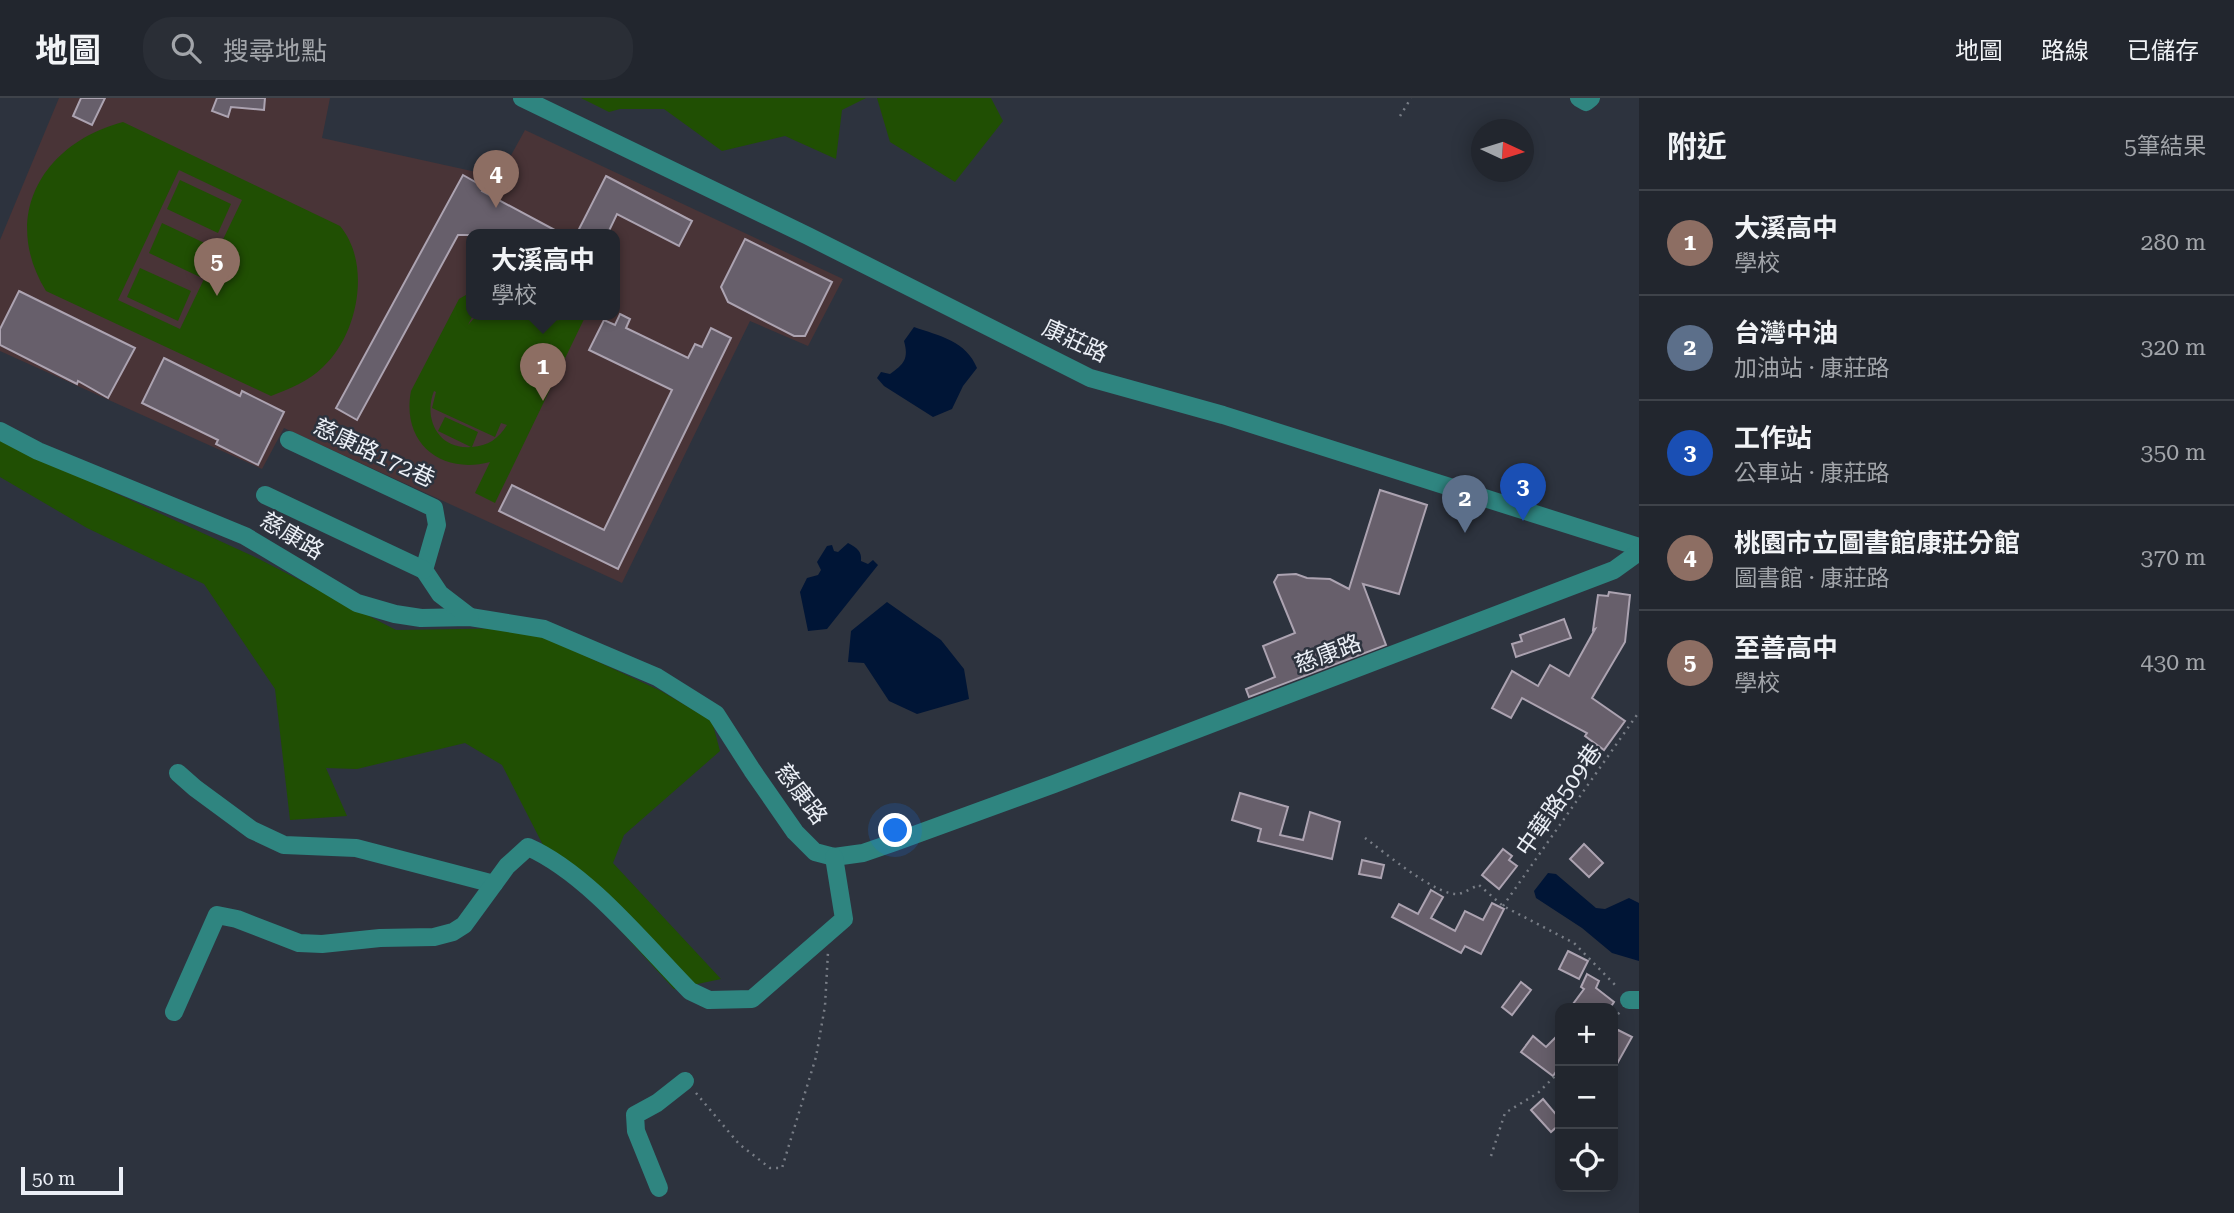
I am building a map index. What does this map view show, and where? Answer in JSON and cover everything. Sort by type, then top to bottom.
[{"type":"street","name":"康莊路","points":[[522,98],[795,230],[1090,378],[1223,415],[1639,547]]},
{"type":"street","points":[[1579,98],[1586,102],[1591,98]]},
{"type":"street","name":"慈康路","points":[[0,431],[38,451],[245,536],[357,603],[421,618],[470,617],[544,629],[657,677],[716,713],[796,832],[815,852],[834,858],[863,853],[1054,784],[1614,570],[1639,552]]},
{"type":"street","name":"慈康路172巷","points":[[289,440],[434,508],[437,525],[424,570]]},
{"type":"street","points":[[265,495],[424,570],[440,594],[470,617]]},
{"type":"street","points":[[178,773],[252,830],[284,845],[356,848],[494,884]]},
{"type":"street","points":[[174,1012],[217,915],[237,919],[299,943],[323,944],[380,937],[434,937],[453,932],[464,925],[507,866],[528,847],[545,855],[586,885],[690,991],[709,1000],[752,999],[844,919],[834,858]]},
{"type":"street","points":[[659,1188],[636,1131],[635,1115],[657,1103],[685,1081]]},
{"type":"path","points":[[1400,116],[1411,98]]},
{"type":"path","name":"中華路509巷","points":[[1503,906],[1639,712]]},
{"type":"path","points":[[1365,838],[1413,874],[1449,893],[1460,894],[1479,885],[1503,906],[1574,943],[1634,1000]]},
{"type":"path","points":[[685,1081],[739,1144],[770,1168],[782,1168],[816,1057],[825,1006],[829,932]]},
{"type":"path","points":[[1491,1156],[1505,1113],[1538,1093],[1555,1076]]},
{"type":"shaded area","points":[[59,98],[330,98],[322,138],[499,177],[525,130],[843,279],[808,346],[750,321],[622,583],[284,428],[262,469],[0,351],[0,240]]},
{"type":"green space","points":[[581,98],[866,98],[842,110],[836,159],[785,136],[722,151],[664,109],[620,109],[609,112]]},
{"type":"green space","points":[[877,98],[991,98],[1003,121],[955,182],[890,142]]},
{"type":"green space","points":[[123,122],[340,226],[350,242],[356,260],[357,299],[345,337],[323,367],[305,380],[271,396],[46,291],[33,263],[27,236],[29,210],[37,186],[51,165],[71,147],[95,132]],"holes":[[[179,170],[242,200],[180,329],[118,300]]]},
{"type":"green space","points":[[180,180],[231,204],[218,233],[167,209]]},
{"type":"green space","points":[[162,223],[213,247],[200,277],[149,253]]},
{"type":"green space","points":[[140,268],[191,291],[178,321],[127,297]]},
{"type":"green space","points":[[466,295],[466,320],[470,320],[468,325],[472,320],[584,320],[495,503],[475,493],[490,462],[456,464],[428,451],[419,440],[412,426],[411,391],[459,299]],"holes":[[[434,391],[436,392],[432,408],[495,437],[501,423],[507,425],[492,441],[472,447],[478,432],[445,417],[438,431],[471,447],[459,447],[442,438],[436,430],[430,412]]]},
{"type":"green space","points":[[0,440],[259,559],[396,630],[525,628],[661,691],[712,721],[720,751],[624,835],[613,863],[721,979],[674,989],[544,847],[502,765],[465,743],[357,769],[326,768],[347,816],[290,820],[275,689],[204,584],[87,528],[0,477]]},
{"type":"water","points":[[914,327],[959,346],[966,351],[977,368],[963,386],[952,409],[933,417],[884,386],[877,378],[881,372],[890,374],[902,364],[906,352],[904,341]]},
{"type":"water","points":[[848,543],[858,550],[861,561],[868,564],[873,560],[878,565],[827,629],[808,631],[800,592],[807,578],[818,575],[821,570],[817,562],[827,546],[832,545],[834,551],[838,552]]},
{"type":"water","points":[[887,602],[941,640],[964,669],[969,699],[917,714],[889,701],[864,663],[848,662],[851,631]]},
{"type":"water","points":[[1548,873],[1556,874],[1596,908],[1605,909],[1629,898],[1639,903],[1639,961],[1612,953],[1582,928],[1536,898],[1534,891]]},
{"type":"building","points":[[81,98],[105,98],[92,125],[73,116]]},
{"type":"building","points":[[217,98],[265,98],[264,110],[231,107],[228,117],[212,111]]},
{"type":"building","points":[[463,175],[484,187],[482,191],[553,229],[466,229],[466,235],[458,235],[357,420],[336,408]]},
{"type":"building","points":[[606,176],[692,221],[679,246],[617,214],[610,229],[579,229]]},
{"type":"building","points":[[745,239],[832,282],[805,336],[794,336],[728,302],[721,287]]},
{"type":"building","points":[[19,291],[135,348],[108,398],[0,345],[0,329]]},
{"type":"building","points":[[620,314],[630,319],[626,328],[688,358],[695,344],[702,347],[711,328],[731,338],[618,569],[499,511],[512,485],[604,530],[672,390],[589,350],[604,320],[615,325],[620,320]]},
{"type":"building","points":[[164,358],[240,396],[242,391],[284,412],[258,465],[216,444],[218,440],[142,403]]},
{"type":"building","points":[[1380,490],[1427,505],[1399,594],[1363,584],[1386,645],[1249,697],[1246,689],[1275,677],[1263,646],[1295,633],[1274,582],[1278,575],[1296,574],[1307,578],[1330,579],[1349,589]]},
{"type":"building","points":[[1609,592],[1630,595],[1625,642],[1592,698],[1625,721],[1604,750],[1585,736],[1587,733],[1522,698],[1511,718],[1492,708],[1512,671],[1538,686],[1550,665],[1569,676],[1595,629],[1593,630],[1598,595],[1608,596]]},
{"type":"building","points":[[1564,619],[1571,638],[1516,657],[1512,644],[1522,641],[1520,635]]},
{"type":"building","points":[[1240,793],[1288,807],[1280,835],[1303,840],[1310,812],[1340,822],[1332,859],[1258,841],[1261,829],[1232,820]]},
{"type":"building","points":[[1584,844],[1603,863],[1589,877],[1570,859]]},
{"type":"building","points":[[1503,849],[1512,856],[1509,860],[1517,866],[1499,889],[1482,875]]},
{"type":"building","points":[[1362,860],[1384,865],[1381,878],[1359,874]]},
{"type":"building","points":[[1431,890],[1443,897],[1431,918],[1455,931],[1465,911],[1483,920],[1492,903],[1504,909],[1481,954],[1465,946],[1461,953],[1392,917],[1399,904],[1418,914]]},
{"type":"building","points":[[1568,951],[1588,961],[1579,979],[1559,969]]},
{"type":"building","points":[[1587,974],[1599,981],[1596,988],[1614,1002],[1574,1003],[1584,989],[1581,987]]},
{"type":"building","points":[[1521,982],[1531,990],[1512,1015],[1502,1007]]},
{"type":"building","points":[[1618,1030],[1632,1037],[1618,1062]]},
{"type":"building","points":[[1533,1036],[1546,1047],[1555,1038],[1553,1076],[1521,1052]]},
{"type":"building","points":[[1543,1099],[1555,1113],[1555,1128],[1551,1132],[1531,1110]]},
{"type":"place","name":"桃園市立圖書館康莊分館","points":[[496,208]]},
{"type":"place","name":"至善高中","points":[[217,296]]},
{"type":"place","name":"大溪高中","points":[[543,401]]},
{"type":"place","name":"工作站","points":[[1523,521]]},
{"type":"place","name":"台灣中油","points":[[1465,533]]}]
